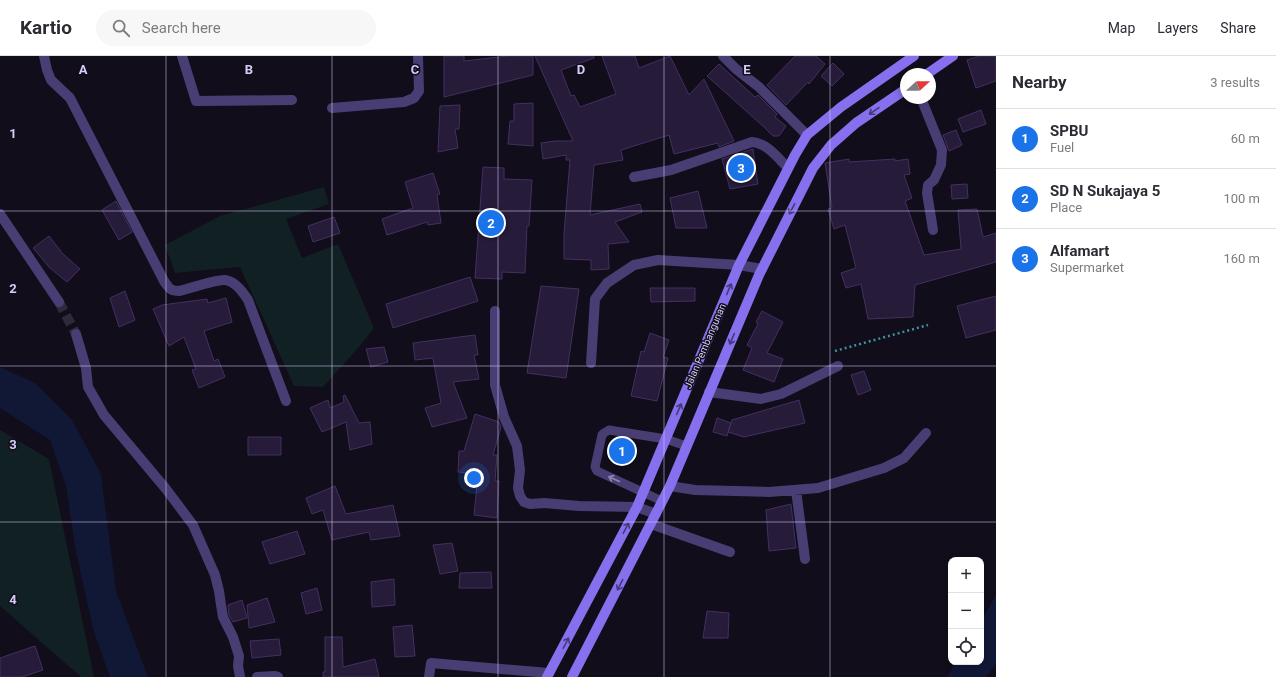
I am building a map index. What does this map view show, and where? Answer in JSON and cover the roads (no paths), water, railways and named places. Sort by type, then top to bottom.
[{"type":"main road","name":"Jalan Pembangunan","points":[[548,675],[644,492],[739,266],[788,168],[807,135],[841,107],[914,56]]},
{"type":"main road","points":[[936,68],[953,56]]},
{"type":"main road","points":[[572,677],[670,486],[762,269],[813,168],[831,145],[856,124],[900,93]]},
{"type":"street","points":[[44,56],[48,76],[70,98],[164,281],[173,291],[179,291],[218,280],[225,280],[235,284],[248,300],[286,401]]},
{"type":"street","points":[[182,56],[196,101],[292,100]]},
{"type":"street","points":[[332,108],[404,102],[414,98],[419,91],[418,56]]},
{"type":"street","points":[[723,56],[736,69],[759,87],[807,135]]},
{"type":"street","points":[[923,104],[942,150],[941,165],[934,180],[928,185],[927,194],[933,230]]},
{"type":"street","points":[[634,177],[671,170],[752,142],[758,142],[764,145],[788,168]]},
{"type":"street","points":[[0,214],[59,302]]},
{"type":"street","points":[[591,363],[595,300],[606,283],[634,265],[658,260],[762,269]]},
{"type":"street","points":[[495,312],[495,385],[504,417],[517,446],[520,470],[518,488],[520,496],[524,502],[530,504],[544,503],[579,506],[637,506],[656,514]]},
{"type":"street","points":[[76,334],[86,368],[88,387],[104,415],[166,489],[193,525],[214,575],[219,591],[220,605],[234,637],[239,656],[238,666],[240,677]]},
{"type":"street","points":[[709,392],[761,400],[781,394],[838,366]]},
{"type":"street","points":[[670,486],[695,490],[769,492],[818,488],[884,468],[904,458],[926,433]]},
{"type":"street","points":[[796,490],[805,560]]},
{"type":"street","points":[[651,524],[730,552]]},
{"type":"street","points":[[428,677],[431,663],[548,675]]},
{"type":"street","points":[[257,677],[278,677]]},
{"type":"lane","points":[[662,501],[597,471],[595,467],[602,435],[604,432],[609,430],[666,439],[686,446]]},
{"type":"water","points":[[0,367],[35,383],[72,420],[101,474],[116,591],[148,677],[110,677],[93,629],[76,552],[66,486],[50,440],[0,408]]},
{"type":"water","points":[[996,595],[996,664],[986,677],[947,677],[954,665],[984,665],[984,616]]},
{"type":"tunnel","points":[[59,302],[76,334]]},
{"type":"place","name":"Alfamart","points":[[741,168]]},
{"type":"place","name":"SD N Sukajaya 5","points":[[491,223]]},
{"type":"place","name":"SPBU","points":[[622,451]]}]
